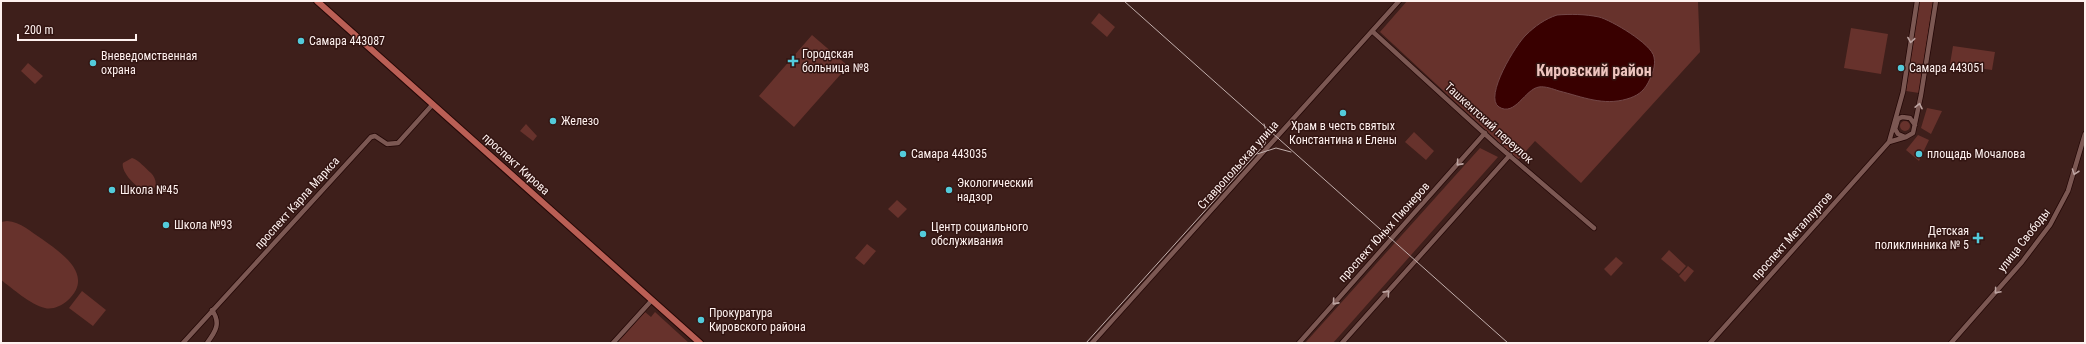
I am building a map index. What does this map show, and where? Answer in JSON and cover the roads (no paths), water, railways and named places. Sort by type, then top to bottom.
[{"type":"main road","name":"проспект Кирова","points":[[317,1],[700,343]]},
{"type":"street","name":"Ставропольская улица","points":[[1092,343],[1399,1]]},
{"type":"street","points":[[1889,142],[1902,92],[1917,1]]},
{"type":"street","points":[[1895,121],[1896,132],[1901,136],[1910,135],[1915,128],[1936,1]]},
{"type":"street","name":"Ташкентский переулок","points":[[1372,31],[1485,133],[1594,228]]},
{"type":"street","name":"проспект Карла Маркса","points":[[183,343],[370,137],[375,136],[388,144],[398,143],[432,104]]},
{"type":"street","points":[[1895,121],[1902,117],[1910,118],[1915,128]]},
{"type":"street","name":"проспект Юных Пионеров","points":[[1299,343],[1485,133]]},
{"type":"street","name":"улица Свободы","points":[[1951,343],[2022,262],[2050,225],[2068,191],[2085,134]]},
{"type":"street","name":"проспект Металлургов","points":[[1710,343],[1889,142],[1910,135]]},
{"type":"street","points":[[1342,343],[1510,155]]},
{"type":"street","points":[[613,343],[652,300]]},
{"type":"street","points":[[206,343],[213,335],[217,322],[217,318],[212,310]]},
{"type":"tram line","points":[[1124,1],[1508,343]]},
{"type":"tram line","points":[[1086,343],[1265,144],[1267,135],[1264,124]]},
{"type":"tram line","points":[[1257,154],[1276,148],[1291,152]]},
{"type":"place","name":"Самара 443087","points":[[301,41]]},
{"type":"place","name":"Городская больница №8","points":[[793,61]]},
{"type":"place","name":"Вневедомственная охрана","points":[[93,63]]},
{"type":"place","name":"Самара 443051","points":[[1901,68]]},
{"type":"place","name":"Храм в честь святых Константина и Елены","points":[[1343,113]]},
{"type":"place","name":"Железо","points":[[553,121]]},
{"type":"place","name":"Самара 443035","points":[[903,154]]},
{"type":"place","name":"площадь Мочалова","points":[[1919,154]]},
{"type":"place","name":"Школа №45","points":[[112,190]]},
{"type":"place","name":"Экологический надзор","points":[[949,190]]},
{"type":"place","name":"Школа №93","points":[[166,225]]},
{"type":"place","name":"Центр социального обслуживания","points":[[923,234]]},
{"type":"place","name":"Детская поликлинника № 5","points":[[1978,238]]},
{"type":"place","name":"Прокуратура Кировского района","points":[[701,320]]},
{"type":"district","name":"Кировский район","points":[[1594,70]]}]
